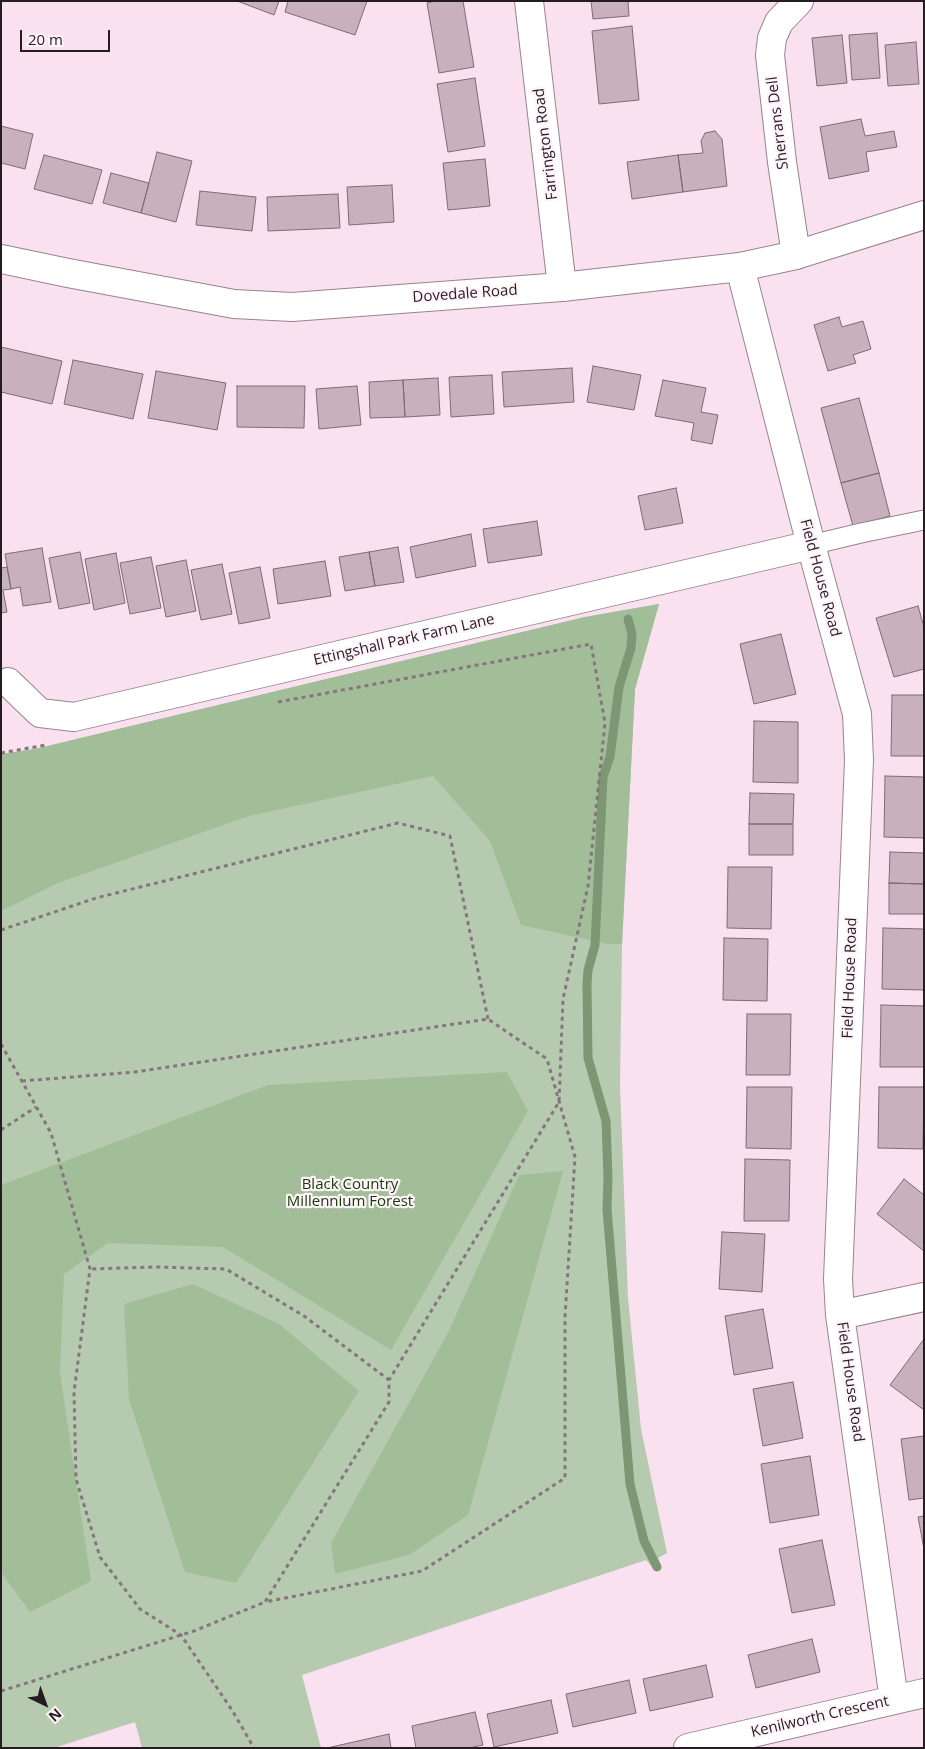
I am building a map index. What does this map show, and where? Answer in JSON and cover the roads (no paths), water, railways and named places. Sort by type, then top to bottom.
[{"type":"street","name":"Farrington Road","points":[[529,1],[562,287]]},
{"type":"street","name":"Sherrans Dell","points":[[796,254],[770,55],[772,38],[779,22],[799,1]]},
{"type":"street","name":"Dovedale Road","points":[[1,259],[68,274],[234,304],[292,307],[562,287],[740,267],[796,254],[924,215]]},
{"type":"street","name":"Field House Road","points":[[740,267],[811,545],[857,714],[859,760],[838,1279],[840,1315],[894,1700]]},
{"type":"street","name":"Ettingshall Park Farm Lane","points":[[8,682],[40,713],[74,717],[811,545]]},
{"type":"street","points":[[840,1315],[924,1297]]},
{"type":"street","name":"Kenilworth Crescent","points":[[688,1748],[924,1693]]},
{"type":"lane","points":[[811,545],[924,520]]},
{"type":"waterway","points":[[628,619],[632,634],[631,648],[619,687],[610,757],[603,777],[595,945],[588,970],[587,984],[588,1058],[606,1121],[607,1209],[630,1484],[644,1541],[657,1567]]},
{"type":"park label","name":"Black Country Millennium Forest","points":[[350,1194]]}]
